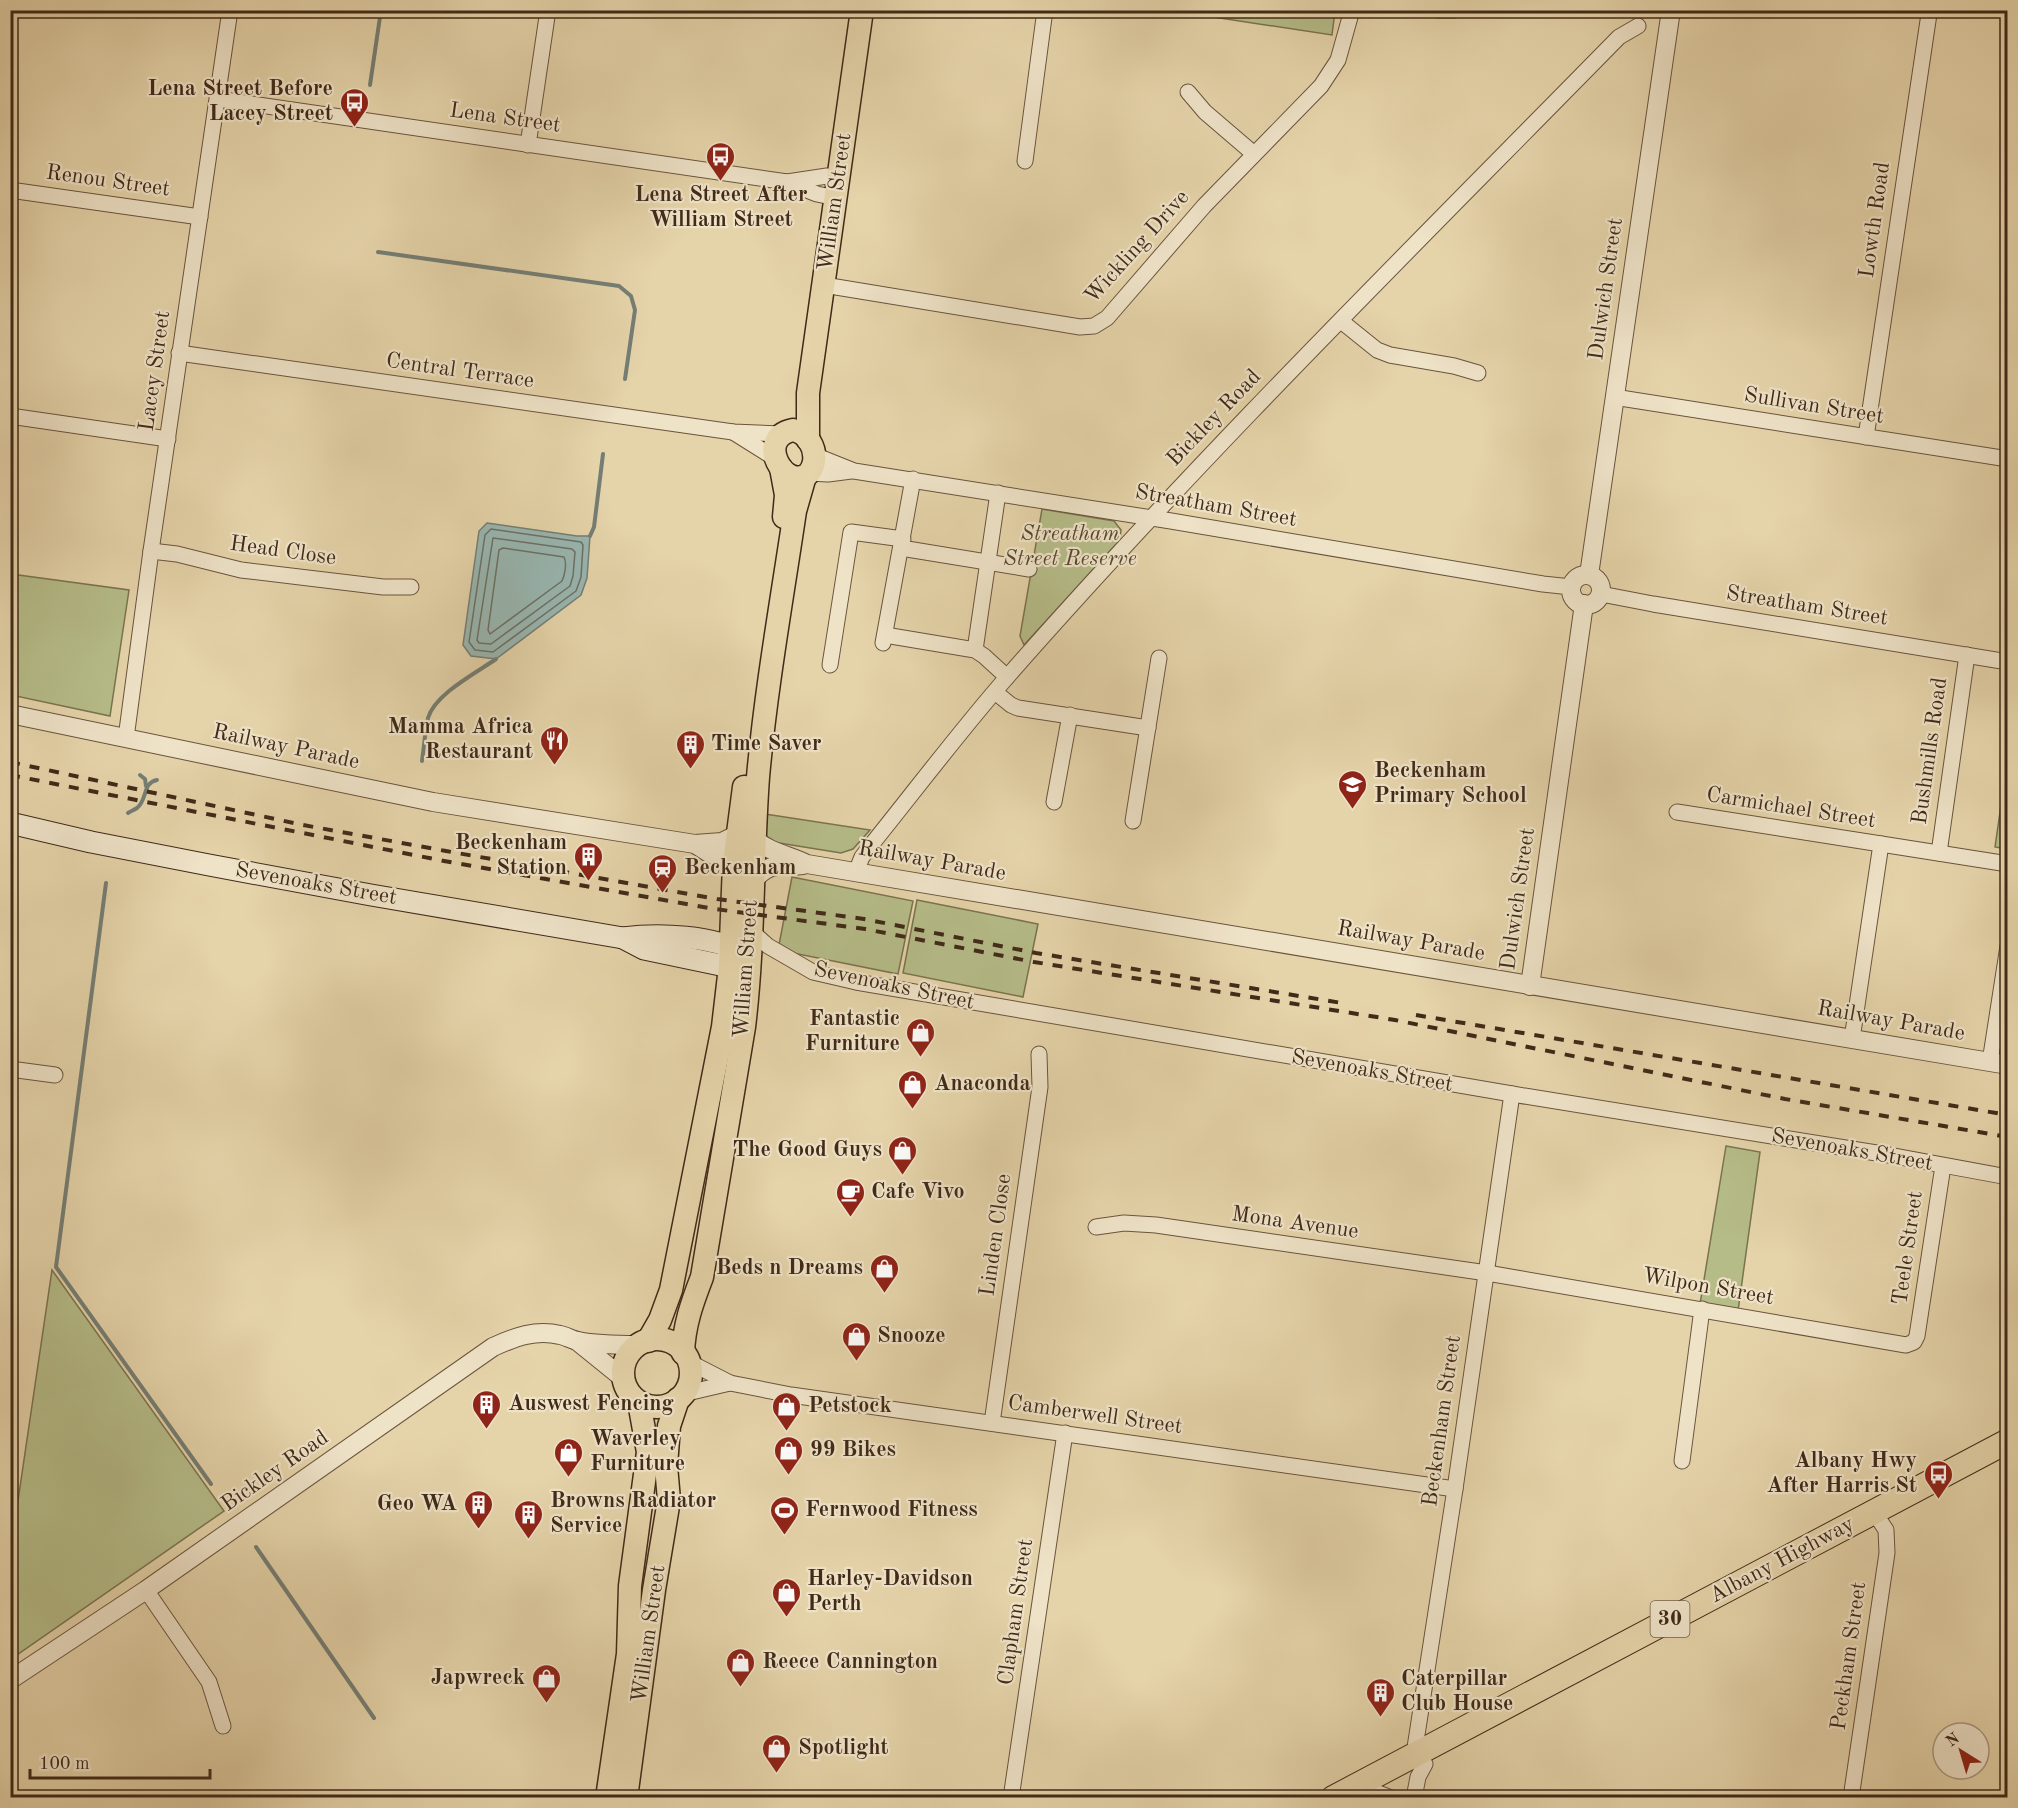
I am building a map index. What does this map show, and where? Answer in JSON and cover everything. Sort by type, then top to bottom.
[{"type":"highway","name":"Albany Highway","points":[[1375,1795],[1420,1759],[2007,1441]]},
{"type":"highway","name":"Albany Highway","points":[[1333,1797],[1420,1759],[2007,1457]]},
{"type":"main road","name":"William Street","points":[[686,1357],[686,1325],[702,1277],[744,1027],[734,864],[746,837],[760,758],[795,511],[809,461],[808,393],[862,10]]},
{"type":"main road","name":"William Street","points":[[643,1343],[660,1320],[671,1290],[723,1027],[740,957],[750,930],[752,882],[746,837],[781,529],[786,507],[774,450],[776,443],[808,393]]},
{"type":"main road","points":[[778,463],[792,477],[799,478],[809,461],[798,431],[784,433]]},
{"type":"main road","name":"Sevenoaks Street","points":[[10,823],[91,842],[209,865],[623,938],[649,934],[701,940],[740,957]]},
{"type":"main road","points":[[659,1339],[670,1342],[686,1357],[690,1372],[689,1383],[681,1397],[668,1405],[646,1406],[629,1393],[622,1372],[630,1352],[643,1343],[659,1339]]},
{"type":"main road","name":"William Street","points":[[626,1797],[654,1590],[669,1500],[666,1466],[669,1426],[681,1397]]},
{"type":"main road","name":"William Street","points":[[608,1797],[628,1654],[630,1586],[648,1452],[639,1402]]},
{"type":"street","name":"Lacey Street","points":[[126,738],[179,352],[230,10]]},
{"type":"street","points":[[528,145],[548,10]]},
{"type":"street","points":[[1025,161],[1045,10]]},
{"type":"street","name":"Wickling Drive","points":[[824,285],[1080,327],[1094,326],[1107,318],[1204,206],[1321,86],[1338,60],[1352,10]]},
{"type":"street","points":[[1437,10],[1455,10]]},
{"type":"street","name":"Dulwich Street","points":[[1589,575],[1671,10]]},
{"type":"street","name":"Lowth Road","points":[[1866,437],[1931,10]]},
{"type":"street","name":"Bickley Road","points":[[856,872],[868,849],[1007,677],[1151,518],[1618,37],[1638,26]]},
{"type":"street","points":[[1188,92],[1205,112],[1254,154]]},
{"type":"street","name":"Lena Street","points":[[218,99],[787,182],[817,194],[838,188]]},
{"type":"street","name":"Renou Street","points":[[10,190],[200,217]]},
{"type":"street","points":[[1341,321],[1377,350],[1390,355],[1454,366],[1479,373]]},
{"type":"street","name":"Central Terrace","points":[[179,352],[733,432],[784,433]]},
{"type":"street","name":"Sullivan Street","points":[[1614,397],[2007,459]]},
{"type":"street","points":[[10,416],[168,439]]},
{"type":"street","name":"Central Terrace","points":[[733,432],[778,463]]},
{"type":"street","name":"Streatham Street","points":[[809,461],[854,471],[1571,587]]},
{"type":"street","points":[[914,479],[884,639],[975,650],[1007,677]]},
{"type":"street","points":[[975,650],[998,493]]},
{"type":"street","points":[[830,665],[852,532],[1029,569]]},
{"type":"street","name":"Head Close","points":[[151,551],[177,554],[247,571],[383,587],[411,587]]},
{"type":"street","points":[[1589,575],[1598,580],[1600,594],[1592,603],[1584,604],[1576,602],[1571,587],[1579,576],[1589,575]]},
{"type":"street","name":"Streatham Street","points":[[1600,594],[2007,662]]},
{"type":"street","name":"Dulwich Street","points":[[1530,986],[1584,604]]},
{"type":"street","name":"Bushmills Road","points":[[1939,853],[1966,655]]},
{"type":"street","points":[[1133,821],[1159,658]]},
{"type":"street","points":[[995,692],[1018,708],[1148,728]]},
{"type":"street","name":"Railway Parade","points":[[10,714],[433,802],[696,844],[746,837],[771,851],[792,856],[807,864]]},
{"type":"street","points":[[1054,802],[1070,716]]},
{"type":"street","name":"Carmichael Street","points":[[1677,812],[1881,844],[1852,1039]]},
{"type":"street","name":"Railway Parade","points":[[696,844],[709,853],[734,864]]},
{"type":"street","points":[[1881,844],[2007,864]]},
{"type":"street","name":"Railway Parade","points":[[752,882],[770,866],[807,864],[1999,1064]]},
{"type":"street","name":"Sevenoaks Street","points":[[750,930],[763,943],[813,972],[856,982],[1512,1094],[1888,1155],[2007,1177]]},
{"type":"street","points":[[1999,1064],[2007,946]]},
{"type":"street","name":"Linden Close","points":[[992,1423],[1040,1087],[1039,1054]]},
{"type":"street","points":[[10,1069],[55,1075]]},
{"type":"street","name":"Beckenham Street","points":[[1414,1797],[1455,1489],[1512,1094]]},
{"type":"street","name":"Teele Street","points":[[1917,1336],[1943,1166]]},
{"type":"street","name":"Mona Avenue","points":[[1096,1227],[1124,1223],[1156,1225],[1487,1274]]},
{"type":"street","name":"Wilpon Street","points":[[1487,1274],[1906,1345],[1914,1342],[1917,1336]]},
{"type":"street","points":[[1682,1461],[1702,1309]]},
{"type":"street","name":"Bickley Road","points":[[10,1680],[146,1590],[493,1347],[516,1336],[539,1333],[611,1345],[643,1343]]},
{"type":"street","name":"Bickley Road","points":[[577,1341],[624,1379]]},
{"type":"street","name":"Camberwell Street","points":[[686,1357],[730,1383],[791,1395],[1455,1489]]},
{"type":"street","name":"Camberwell Street","points":[[681,1397],[730,1383]]},
{"type":"street","name":"Clapham Street","points":[[1011,1797],[1065,1433]]},
{"type":"street","name":"Peckham Street","points":[[1851,1797],[1887,1553],[1886,1530],[1880,1521]]},
{"type":"street","points":[[146,1590],[208,1682],[223,1726]]},
{"type":"green space","points":[[1335,10],[1332,35],[1174,11]]},
{"type":"green space","name":"Streatham Street Reserve","points":[[1042,509],[1114,521],[1121,530],[1120,540],[1024,645],[1020,636]]},
{"type":"green space","points":[[11,574],[129,590],[110,716],[11,695]]},
{"type":"green space","points":[[2007,764],[2007,849],[1995,847]]},
{"type":"green space","points":[[765,814],[870,830],[853,849],[841,853],[773,842],[765,836]]},
{"type":"green space","points":[[792,877],[913,901],[898,974],[778,950]]},
{"type":"green space","points":[[917,900],[1038,924],[1023,997],[903,973]]},
{"type":"green space","points":[[1726,1146],[1760,1152],[1738,1311],[1700,1304]]},
{"type":"green space","points":[[52,1270],[224,1511],[11,1659],[11,1548]]},
{"type":"water","points":[[487,523],[590,536],[587,578],[581,595],[496,659],[471,656],[463,645],[479,531]]},
{"type":"waterway","points":[[370,85],[381,10]]},
{"type":"waterway","points":[[378,252],[619,286],[631,296],[635,310],[625,379]]},
{"type":"waterway","points":[[590,536],[594,527],[603,454]]},
{"type":"waterway","points":[[422,761],[427,723],[432,709],[447,692],[496,659]]},
{"type":"waterway","points":[[140,775],[145,779],[146,786]]},
{"type":"waterway","points":[[128,813],[137,808],[149,784],[157,780]]},
{"type":"waterway","points":[[106,883],[56,1267],[211,1484]]},
{"type":"waterway","points":[[256,1547],[374,1718]]},
{"type":"railway","points":[[10,762],[303,825],[446,851],[717,899],[864,919],[1036,953],[1342,1003]]},
{"type":"railway","points":[[10,775],[444,861],[715,909],[865,929],[1034,962],[1395,1020],[1785,1099],[2008,1137]]},
{"type":"railway","points":[[1416,1015],[2008,1115]]},
{"type":"place","name":"Lena Street Before Lacey Street","points":[[354,128]]},
{"type":"place","name":"Lena Street After William Street","points":[[721,182]]},
{"type":"place","name":"Mamma Africa Restaurant","points":[[554,766]]},
{"type":"place","name":"Time Saver","points":[[690,770]]},
{"type":"place","name":"Beckenham Primary School","points":[[1353,810]]},
{"type":"place","name":"Beckenham Station","points":[[588,882]]},
{"type":"place","name":"Beckenham","points":[[663,894]]},
{"type":"place","name":"Fantastic Furniture","points":[[921,1058]]},
{"type":"place","name":"Anaconda","points":[[913,1110]]},
{"type":"place","name":"The Good Guys","points":[[903,1176]]},
{"type":"place","name":"Cafe Vivo","points":[[850,1218]]},
{"type":"place","name":"Beds n Dreams","points":[[884,1294]]},
{"type":"place","name":"Snooze","points":[[856,1362]]},
{"type":"place","name":"Auswest Fencing","points":[[487,1430]]},
{"type":"place","name":"Petstock","points":[[787,1432]]},
{"type":"place","name":"99 Bikes","points":[[789,1476]]},
{"type":"place","name":"Waverley Furniture","points":[[569,1478]]},
{"type":"place","name":"Albany Hwy After Harris St","points":[[1938,1500]]},
{"type":"place","name":"Geo WA","points":[[478,1530]]},
{"type":"place","name":"Fernwood Fitness","points":[[784,1536]]},
{"type":"place","name":"Browns Radiator Service","points":[[529,1540]]},
{"type":"place","name":"Harley-Davidson Perth","points":[[786,1618]]},
{"type":"place","name":"Reece Cannington","points":[[741,1688]]},
{"type":"place","name":"Japwreck","points":[[546,1704]]},
{"type":"place","name":"Caterpillar Club House","points":[[1380,1718]]},
{"type":"place","name":"Spotlight","points":[[777,1774]]}]
